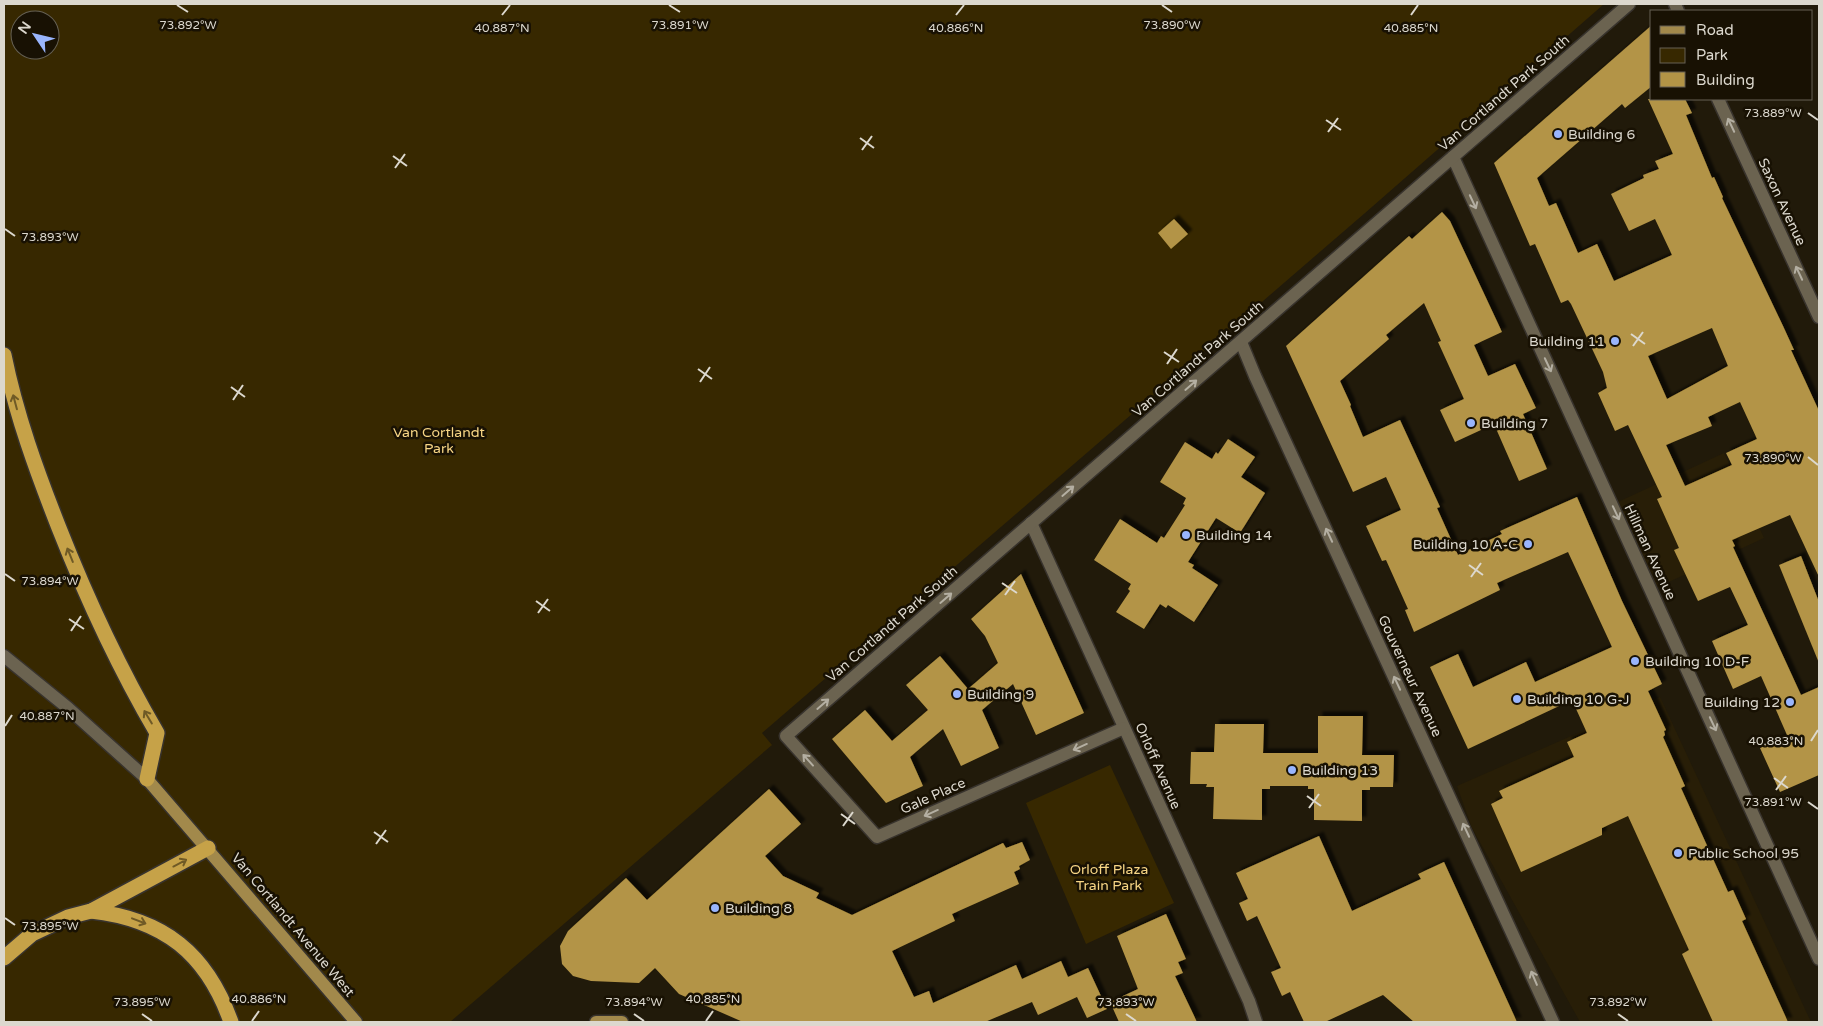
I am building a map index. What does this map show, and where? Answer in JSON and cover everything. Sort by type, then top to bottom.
[{"type":"highway","points":[[4,355],[21,422],[71,559],[122,672],[158,734],[147,779]]},
{"type":"highway","points":[[4,958],[32,934],[68,917],[91,911],[208,848]]},
{"type":"highway","points":[[91,911],[111,914],[146,924],[168,935],[185,948],[195,956],[215,983],[232,1022]]},
{"type":"main road","name":"Van Cortlandt Avenue West","points":[[147,779],[356,1022]]},
{"type":"main road","points":[[596,1022],[622,1022]]},
{"type":"street","name":"Van Cortlandt Park South","points":[[786,736],[1630,4]]},
{"type":"street","name":"Saxon Avenue","points":[[1718,100],[1819,317]]},
{"type":"street","name":"Hillman Avenue","points":[[1453,157],[1819,959]]},
{"type":"street","name":"Gouverneur Avenue","points":[[1241,342],[1553,1022]]},
{"type":"street","name":"Orloff Avenue","points":[[1031,523],[1249,1002],[1256,1022]]},
{"type":"street","points":[[4,656],[68,708],[147,779]]},
{"type":"street","name":"Gale Place","points":[[786,736],[877,837],[1124,728]]},
{"type":"shaded area","points":[[1724,453],[1764,538],[1658,587],[1618,502]]},
{"type":"shaded area","points":[[1660,697],[1811,1022],[1580,1022],[1472,828],[1457,786]]},
{"type":"green space","name":"Van Cortlandt Park","points":[[4,4],[1604,4],[1365,213],[762,733],[772,745],[450,1022],[4,1022]]},
{"type":"green space","name":"Orloff Plaza Train Park","points":[[1110,765],[1174,903],[1086,944],[1026,803]]},
{"type":"building","points":[[1650,27],[1650,88],[1625,108],[1622,104],[1537,178],[1549,206],[1556,203],[1578,253],[1597,244],[1614,281],[1672,255],[1655,219],[1629,231],[1611,194],[1644,178],[1643,175],[1659,169],[1655,161],[1673,154],[1648,99],[1686,100],[1692,113],[1686,115],[1712,178],[1714,177],[1722,198],[1783,326],[1794,350],[1791,350],[1819,411],[1819,577],[1790,515],[1732,540],[1735,546],[1733,547],[1801,695],[1819,687],[1819,775],[1780,792],[1760,748],[1787,735],[1761,676],[1733,689],[1712,641],[1748,625],[1730,587],[1698,601],[1674,550],[1679,548],[1657,499],[1662,497],[1628,425],[1615,431],[1598,393],[1607,388],[1603,372],[1571,304],[1568,300],[1561,303],[1535,244],[1530,246],[1494,163]],"holes":[[[1712,328],[1728,366],[1667,399],[1648,356]],[[1740,402],[1757,439],[1726,453],[1732,465],[1685,486],[1666,445],[1712,426],[1708,417]]]},
{"type":"building","points":[[1442,212],[1450,221],[1502,332],[1474,345],[1488,376],[1515,364],[1536,408],[1523,414],[1547,469],[1519,481],[1494,424],[1455,442],[1440,410],[1464,399],[1438,342],[1441,341],[1424,303],[1386,335],[1389,339],[1340,381],[1363,437],[1400,420],[1440,507],[1437,508],[1458,555],[1502,534],[1500,531],[1577,497],[1622,601],[1662,684],[1648,691],[1666,730],[1663,737],[1685,786],[1681,788],[1728,892],[1733,890],[1746,919],[1742,921],[1788,1022],[1713,1022],[1682,954],[1689,950],[1628,816],[1602,828],[1602,835],[1521,872],[1491,804],[1503,798],[1499,791],[1574,757],[1567,742],[1587,733],[1572,700],[1468,749],[1430,667],[1458,654],[1473,687],[1526,662],[1535,682],[1612,647],[1568,552],[1497,583],[1500,590],[1414,632],[1405,610],[1408,609],[1386,560],[1382,561],[1366,526],[1401,510],[1386,477],[1353,492],[1286,346],[1409,236],[1412,239]]},
{"type":"building","points":[[1174,219],[1188,234],[1171,249],[1158,233]]},
{"type":"building","name":"Building 14","points":[[1228,439],[1255,457],[1241,477],[1265,493],[1240,533],[1216,518],[1188,562],[1194,565],[1192,568],[1218,585],[1194,622],[1168,605],[1166,608],[1160,604],[1144,629],[1116,612],[1130,591],[1128,589],[1131,584],[1094,560],[1120,519],[1157,543],[1161,536],[1164,538],[1185,505],[1183,504],[1186,498],[1160,482],[1185,442],[1212,459],[1216,452],[1218,454]]},
{"type":"building","points":[[1801,556],[1819,602],[1819,663],[1779,565]]},
{"type":"building","name":"Building 9","points":[[1021,574],[1084,713],[1036,735],[1013,684],[982,710],[999,748],[961,766],[943,729],[910,757],[923,786],[886,803],[832,739],[865,710],[892,741],[928,710],[906,685],[940,656],[968,689],[998,663],[985,636],[971,619]]},
{"type":"building","name":"Building 13","points":[[1318,716],[1363,716],[1362,755],[1394,755],[1393,787],[1370,787],[1370,790],[1362,790],[1362,821],[1314,820],[1314,789],[1308,789],[1308,786],[1270,786],[1270,789],[1262,789],[1262,820],[1213,819],[1214,787],[1206,787],[1207,784],[1190,784],[1191,752],[1214,752],[1215,724],[1264,724],[1263,753],[1318,753]]},
{"type":"building","name":"Building 8","points":[[769,789],[801,824],[765,856],[783,876],[819,893],[816,898],[852,915],[1003,843],[1006,848],[1022,842],[1030,860],[1019,866],[1020,869],[1014,872],[1019,884],[952,914],[955,921],[892,951],[914,997],[929,991],[933,1003],[1016,965],[1022,979],[1061,961],[1068,977],[1088,968],[1107,1009],[1087,1018],[1077,997],[1038,1015],[1032,1002],[985,1022],[743,1022],[679,994],[655,968],[639,983],[591,981],[573,976],[562,964],[560,946],[568,931],[626,878],[647,900]]},
{"type":"building","points":[[1319,836],[1352,911],[1421,879],[1418,874],[1444,862],[1517,1022],[1414,1022],[1383,995],[1325,1022],[1304,1022],[1290,992],[1282,996],[1271,972],[1281,968],[1257,916],[1247,921],[1239,903],[1248,899],[1236,873]]},
{"type":"building","points":[[1166,914],[1186,959],[1178,962],[1183,973],[1175,976],[1197,1022],[1119,1022],[1110,1002],[1138,989],[1117,936]]},
{"type":"place","name":"Building 6","points":[[1558,134]]},
{"type":"place","name":"Building 11","points":[[1615,341]]},
{"type":"place","name":"Building 7","points":[[1471,423]]},
{"type":"place","name":"Building 14","points":[[1186,535]]},
{"type":"place","name":"Building 10 A-C","points":[[1528,544]]},
{"type":"place","name":"Building 10 D-F","points":[[1635,661]]},
{"type":"place","name":"Building 9","points":[[957,694]]},
{"type":"place","name":"Building 10 G-J","points":[[1517,699]]},
{"type":"place","name":"Building 12","points":[[1790,702]]},
{"type":"place","name":"Building 13","points":[[1292,770]]},
{"type":"place","name":"Public School 95","points":[[1678,853]]},
{"type":"place","name":"Building 8","points":[[715,908]]}]
